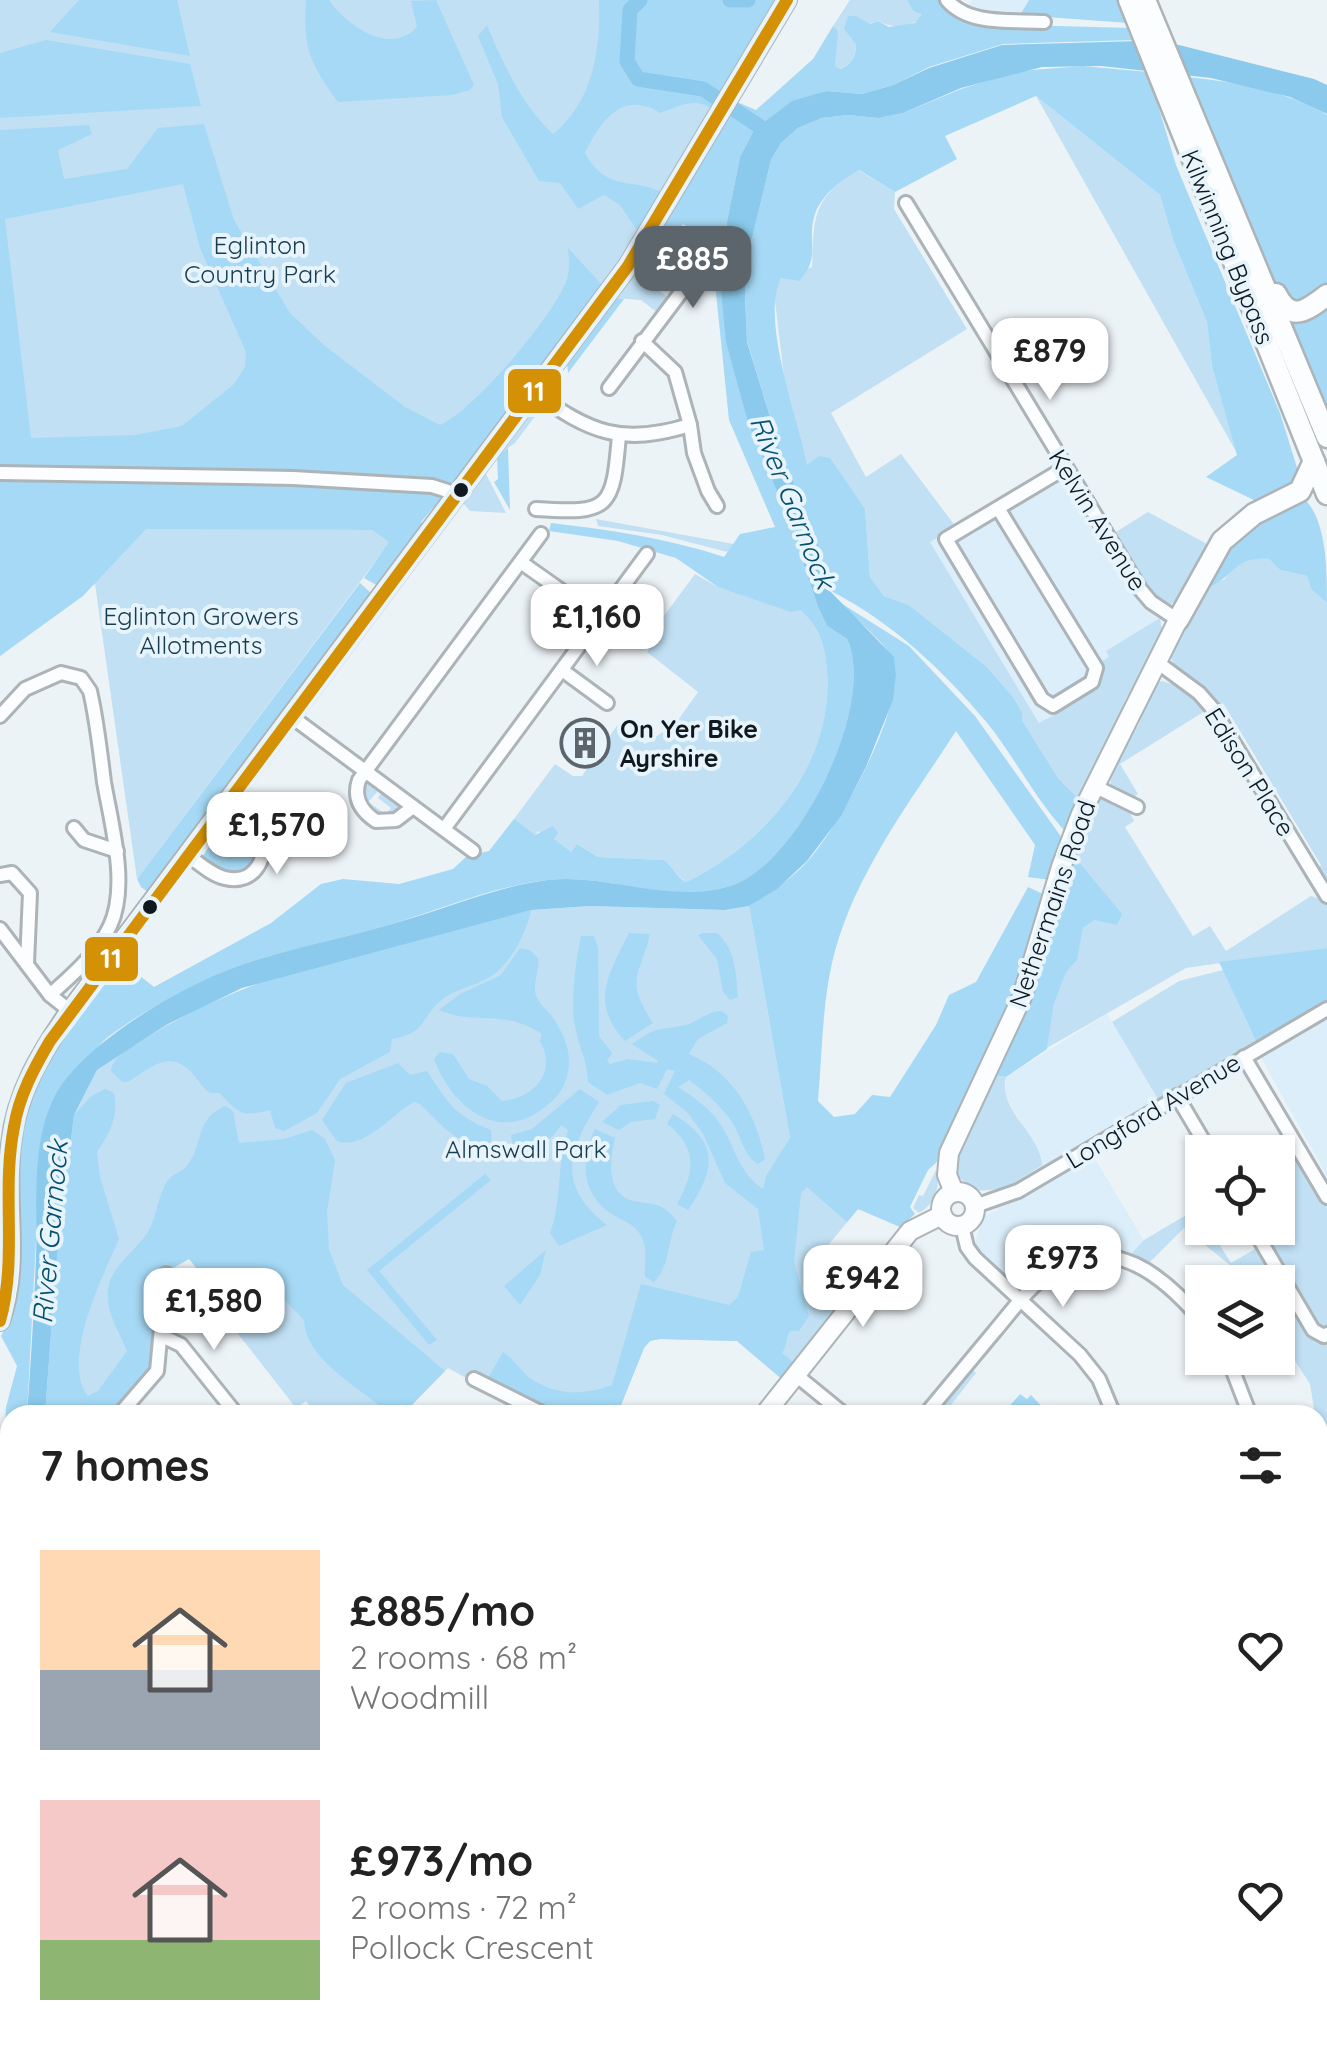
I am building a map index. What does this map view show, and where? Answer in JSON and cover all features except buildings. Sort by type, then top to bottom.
[{"type":"highway","name":"Kilwinning Bypass","points":[[1141,10],[1327,494]]},
{"type":"highway","name":"Kilwinning Bypass","points":[[1179,104],[1249,244],[1327,436]]},
{"type":"highway","points":[[1249,244],[1288,311],[1301,312],[1327,295]]},
{"type":"highway","points":[[1178,620],[1212,554],[1232,530],[1300,491],[1314,461]]},
{"type":"highway","points":[[1300,491],[1327,504]]},
{"type":"main road","points":[[0,1321],[10,1276],[5,1142],[25,1084],[70,1010],[642,247],[787,0]]},
{"type":"main road","name":"Nethermains Road","points":[[954,1192],[946,1174],[949,1153],[1022,998],[1062,867],[1094,786],[1178,620]]},
{"type":"main road","points":[[954,1192],[965,1194],[975,1206],[974,1216],[962,1226],[952,1226],[942,1215],[942,1204],[954,1192]]},
{"type":"main road","points":[[772,1405],[910,1230],[942,1215]]},
{"type":"street","points":[[947,0],[956,11],[969,16],[1044,22]]},
{"type":"street","name":"Kelvin Avenue","points":[[906,204],[1146,597],[1178,620]]},
{"type":"street","points":[[609,388],[709,255]]},
{"type":"street","points":[[642,342],[674,372],[699,468],[717,506]]},
{"type":"street","points":[[534,392],[587,426],[619,435],[647,436],[690,424]]},
{"type":"street","points":[[536,510],[580,512],[599,504],[616,476],[619,435]]},
{"type":"street","points":[[998,508],[1096,668],[1092,682],[1054,706],[1042,699],[946,539],[1065,468]]},
{"type":"street","points":[[0,473],[293,478],[432,486],[458,494]]},
{"type":"street","points":[[413,807],[391,822],[376,821],[360,804],[357,785],[541,534]]},
{"type":"street","points":[[444,829],[647,554]]},
{"type":"street","points":[[522,563],[600,618]]},
{"type":"street","name":"Edison Place","points":[[1157,662],[1200,692],[1327,896]]},
{"type":"street","points":[[562,670],[607,703]]},
{"type":"street","points":[[0,716],[24,688],[61,673],[81,678],[90,691],[98,727],[116,850],[112,922],[83,966],[50,995]]},
{"type":"street","points":[[292,717],[473,851]]},
{"type":"street","points":[[1094,786],[1137,807]]},
{"type":"street","points":[[188,856],[214,874],[236,879],[256,870],[262,862],[265,840],[261,830],[228,804]]},
{"type":"street","points":[[74,828],[84,840],[116,850]]},
{"type":"street","points":[[0,876],[12,873],[30,892],[27,963]]},
{"type":"street","points":[[112,922],[129,935]]},
{"type":"street","points":[[0,929],[50,995],[70,1010]]},
{"type":"street","name":"Longford Avenue","points":[[975,1206],[1018,1191],[1327,1008]]},
{"type":"street","points":[[1244,1057],[1327,1197]]},
{"type":"street","points":[[1177,1096],[1200,1135]]},
{"type":"street","points":[[962,1226],[970,1252],[1090,1367],[1109,1405]]},
{"type":"street","points":[[1264,1245],[1313,1330],[1327,1334]]},
{"type":"street","points":[[933,1405],[1020,1300],[1054,1269],[1083,1259],[1112,1256],[1138,1263],[1185,1304]]},
{"type":"street","points":[[128,1405],[157,1371],[166,1274]]},
{"type":"street","points":[[162,1336],[181,1345],[229,1405]]},
{"type":"street","points":[[796,1375],[834,1405]]},
{"type":"street","points":[[1235,1375],[1246,1405]]},
{"type":"street","points":[[474,1380],[525,1405]]},
{"type":"shaded area","points":[[972,0],[1029,0],[1020,15],[966,10]]},
{"type":"shaded area","points":[[1067,461],[1151,597],[1159,622],[1133,668],[1041,726],[930,542]]},
{"type":"shaded area","points":[[1107,1014],[1158,1099],[1086,1144],[1144,1240],[1131,1254],[1088,1251],[1064,1258],[1041,1270],[1026,1284],[1018,1285],[981,1255],[975,1243],[982,1218],[997,1209],[993,1192],[1004,1189],[1040,1154],[1005,1096],[1006,1077]]},
{"type":"shaded area","points":[[1327,1019],[1327,1176],[1261,1058]]},
{"type":"green space","name":"Eglinton Country Park","points":[[0,0],[780,0],[629,254],[437,507],[164,528],[372,530],[390,542],[137,879],[95,584],[0,656]]},
{"type":"green space","points":[[79,0],[177,0],[190,56],[50,32]]},
{"type":"green space","points":[[306,0],[329,0],[358,28],[394,39],[417,27],[411,1],[436,0],[474,85],[452,95],[338,102],[310,55]]},
{"type":"green space","points":[[599,0],[780,0],[715,111],[695,103],[660,113],[634,105],[624,107],[605,120],[591,141],[585,153],[603,174],[667,195],[641,236],[620,205],[604,195],[578,209],[560,183],[539,181],[502,117],[498,84],[478,36],[487,25],[523,97],[553,134],[577,106],[592,73]]},
{"type":"green space","points":[[850,0],[907,0],[913,11],[922,13],[921,18],[895,26],[878,21],[869,24],[856,16],[850,37],[856,43],[854,56],[839,69],[835,66],[833,26]]},
{"type":"green space","points":[[907,0],[942,0],[1021,25],[1130,28],[1136,40],[1003,44],[929,67],[893,85],[862,94],[827,91],[754,130],[740,157],[727,221],[721,289],[818,607],[827,626],[847,639],[854,667],[842,738],[808,813],[761,869],[736,884],[690,893],[571,879],[507,887],[239,966],[180,993],[108,1037],[48,1114],[41,1144],[28,1405],[7,1405],[17,1366],[1,1336],[15,1294],[18,1146],[23,1119],[30,1094],[54,1046],[120,960],[154,987],[271,923],[321,884],[343,879],[399,884],[453,869],[467,856],[489,851],[514,819],[535,835],[553,826],[558,833],[554,839],[571,852],[577,844],[598,857],[664,860],[686,882],[743,846],[789,797],[807,768],[826,705],[825,653],[812,623],[800,610],[791,612],[718,587],[676,558],[618,541],[549,531],[551,523],[595,529],[660,540],[724,557],[740,534],[775,527],[729,420],[711,244],[683,224],[643,278],[633,271],[737,102],[756,110],[813,59],[833,26],[838,31],[835,66],[844,67],[856,49],[844,29],[848,16],[889,27],[915,23],[922,14],[913,11]]},
{"type":"green space","points":[[1029,0],[1118,0],[1128,23],[1020,15]]},
{"type":"green space","points":[[46,40],[190,64],[201,106],[0,118],[0,53]]},
{"type":"green space","points":[[1083,66],[1148,72],[1176,165],[1280,413],[1300,477],[1256,501],[1206,477],[1237,455],[1212,366],[1207,322],[1173,240],[1160,195],[1036,96],[945,136],[957,159],[895,192],[859,170],[833,189],[815,214],[812,256],[806,272],[799,281],[781,278],[775,318],[783,370],[807,465],[819,456],[830,458],[865,509],[870,577],[884,596],[909,605],[987,667],[1013,697],[1022,720],[1058,778],[1079,799],[1065,831],[988,724],[953,685],[895,632],[829,590],[820,549],[780,449],[747,341],[745,294],[748,255],[771,160],[781,143],[798,128],[822,118],[879,118],[903,113],[1020,71]]},
{"type":"green space","points":[[1186,77],[1259,88],[1327,115],[1327,289],[1302,307],[1280,295]]},
{"type":"green space","points":[[1036,96],[1160,195],[1173,240],[1207,322],[1212,366],[1238,455]]},
{"type":"green space","points":[[204,124],[234,220],[290,313],[325,346],[405,407],[440,425],[492,382],[547,315],[567,279],[568,248],[604,287],[455,484],[245,470],[0,465],[0,130],[89,125],[92,134],[58,150],[64,179],[127,169],[158,128]],"holes":[[[183,184],[200,248],[246,352],[245,367],[234,384],[182,426],[135,435],[31,438],[5,219]]]},
{"type":"green space","points":[[858,170],[895,192],[894,209],[967,329],[831,413],[866,477],[901,454],[956,527],[930,542],[1039,723],[1089,692],[1099,674],[1099,663],[1109,657],[1106,651],[1160,618],[1163,635],[1125,700],[1079,799],[1058,778],[1022,720],[1013,697],[987,667],[909,605],[884,596],[870,577],[865,509],[807,466],[784,377],[774,292],[781,278],[812,267],[818,210],[832,190]]},
{"type":"green space","points":[[633,271],[669,298],[658,313],[641,300],[614,298]]},
{"type":"green space","points":[[614,298],[624,299],[568,373],[567,363]]},
{"type":"green space","points":[[1327,305],[1327,419],[1287,318]]},
{"type":"green space","points":[[542,407],[515,443],[497,456],[531,409]]},
{"type":"green space","points":[[508,448],[510,510],[494,482],[498,479],[497,456]]},
{"type":"green space","points":[[484,473],[506,513],[470,511],[462,502]]},
{"type":"green space","points":[[0,481],[332,484],[440,493],[442,497],[421,522],[427,526],[380,587],[364,578],[389,542],[372,530],[146,529],[83,596],[0,656]]},
{"type":"green space","points":[[1302,497],[1321,531],[1327,603],[1311,589],[1307,576],[1280,570],[1269,559],[1242,563],[1211,586],[1208,581],[1242,530]]},
{"type":"green space","points":[[1148,512],[1207,544],[1180,598],[1171,604],[1151,597],[1111,535]]},
{"type":"green space","points":[[596,519],[734,544],[727,552],[662,535],[598,526]]},
{"type":"green space","points":[[1249,558],[1269,559],[1280,570],[1307,576],[1311,589],[1327,603],[1327,889],[1315,870],[1321,865],[1223,703],[1216,706],[1204,688],[1179,671],[1169,656],[1208,581],[1224,580],[1234,567]]},
{"type":"green space","points":[[695,574],[718,587],[800,610],[812,623],[825,653],[826,705],[807,768],[768,823],[743,846],[686,882],[664,860],[598,857],[577,844],[571,852],[538,831],[534,837],[514,819],[555,764],[573,776],[582,776],[618,724],[645,744],[676,723],[698,692],[647,652],[655,641],[649,636]]},
{"type":"green space","points":[[360,583],[372,594],[152,895],[137,879]]},
{"type":"green space","points":[[836,600],[909,646],[975,716],[1062,838],[1050,880],[1028,877],[1035,845],[956,731],[884,842],[841,931],[826,997],[818,1101],[834,1117],[855,1114],[872,1095],[890,1097],[936,1025],[949,995],[976,982],[1028,887],[1045,895],[1013,999],[939,1160],[928,1170],[910,1207],[915,1214],[900,1227],[858,1209],[847,1222],[807,1187],[801,1193],[794,1262],[809,1316],[799,1331],[788,1334],[782,1353],[796,1364],[783,1380],[737,1341],[660,1339],[650,1341],[644,1348],[621,1405],[540,1405],[487,1380],[503,1352],[529,1377],[552,1389],[582,1392],[612,1385],[641,1284],[729,1305],[738,1297],[751,1252],[764,1250],[758,1209],[725,1183],[703,1134],[688,1113],[664,1094],[675,1071],[667,1069],[657,1089],[640,1083],[607,1095],[588,1082],[574,1016],[573,993],[581,936],[594,936],[598,947],[599,1036],[612,1053],[607,1061],[610,1064],[628,1059],[657,1063],[632,1044],[653,1031],[690,1024],[711,1013],[722,1011],[728,1016],[727,1023],[698,1039],[689,1054],[719,1072],[740,1097],[756,1126],[765,1159],[758,1164],[753,1161],[732,1122],[701,1089],[689,1080],[678,1087],[715,1117],[741,1165],[763,1189],[766,1176],[790,1138],[749,906],[799,870],[819,848],[866,768],[890,708],[895,682],[894,662],[878,639]]},
{"type":"green space","points":[[1156,683],[1185,688],[1205,711],[1120,764],[1138,794],[1129,800],[1110,787],[1112,768],[1138,726]]},
{"type":"green space","points":[[367,782],[379,790],[368,802],[386,814],[372,810],[365,799]]},
{"type":"green space","points":[[382,792],[403,809],[386,814],[391,808],[378,798]]},
{"type":"green space","points":[[1104,795],[1125,802],[1134,821],[1125,827],[1193,936],[1210,926],[1226,951],[1311,896],[1327,901],[1327,948],[1186,968],[1047,1048],[1054,1004],[1066,971],[1076,960],[1083,928],[1095,920],[1073,855],[1097,800]]},
{"type":"green space","points":[[231,815],[248,829],[258,846],[254,862],[233,873],[216,868],[202,857]]},
{"type":"green space","points":[[1073,855],[1122,914],[1117,925],[1095,920],[1083,928],[1077,960],[1066,972],[1054,1004],[1047,1049],[1006,1077],[992,1075],[1041,973]]},
{"type":"green space","name":"Almswall Park","points":[[590,906],[725,910],[749,906],[790,1138],[858,1209],[810,1267],[847,1301],[783,1380],[737,1341],[660,1339],[650,1341],[644,1348],[621,1405],[540,1405],[471,1372],[466,1378],[448,1368],[412,1405],[309,1405],[306,1401],[294,1405],[235,1330],[242,1323],[189,1259],[162,1274],[151,1374],[71,1405],[46,1405],[74,1115],[97,1070],[166,1025],[531,910]]},
{"type":"green space","points":[[531,910],[517,947],[498,971],[446,997],[417,1030],[392,1039],[390,1052],[340,1079],[317,1113],[284,1131],[275,1128],[270,1110],[237,1110],[220,1093],[210,1093],[179,1063],[163,1062],[127,1082],[111,1071],[127,1050],[186,1015],[281,975]]},
{"type":"green space","points":[[629,933],[650,934],[637,987],[653,1023],[625,1041],[614,1027],[605,1000],[609,975]]},
{"type":"green space","points":[[717,933],[728,947],[738,997],[730,1000],[723,992],[717,959],[698,935]]},
{"type":"green space","points":[[520,948],[530,950],[538,958],[536,996],[560,1030],[569,1062],[564,1085],[552,1101],[524,1119],[507,1122],[476,1114],[463,1104],[451,1091],[434,1059],[440,1052],[453,1054],[469,1079],[487,1086],[502,1101],[524,1095],[540,1082],[546,1063],[542,1034],[514,1022],[439,1010],[460,994],[501,975]]},
{"type":"green space","points":[[1327,948],[1327,1001],[1256,1041],[1219,962]]},
{"type":"green space","points":[[1223,970],[1256,1041],[1158,1099],[1112,1022],[1179,981]]},
{"type":"green space","points":[[398,1063],[410,1075],[427,1071],[453,1107],[491,1130],[492,1148],[459,1138],[414,1102],[367,1136],[347,1143],[337,1141],[322,1120],[346,1083]]},
{"type":"green space","points":[[992,1075],[1006,1077],[1008,1100],[1040,1153],[1042,1165],[1004,1189],[974,1191],[956,1174],[956,1158]]},
{"type":"green space","points":[[105,1089],[114,1093],[114,1117],[97,1152],[100,1177],[119,1239],[95,1295],[82,1340],[81,1380],[88,1396],[98,1391],[127,1351],[110,1310],[112,1276],[146,1235],[166,1183],[189,1163],[204,1124],[225,1106],[233,1111],[239,1143],[284,1139],[312,1130],[325,1139],[335,1160],[327,1212],[329,1249],[343,1285],[445,1371],[412,1405],[378,1405],[322,1358],[313,1347],[304,1320],[261,1276],[225,1302],[189,1259],[162,1274],[155,1361],[141,1387],[123,1405],[46,1405],[56,1266],[74,1115],[90,1097]]},
{"type":"green space","points":[[580,1089],[599,1102],[574,1152],[574,1181],[580,1196],[607,1225],[559,1246],[550,1233],[568,1130],[561,1125],[541,1145],[514,1152],[511,1135],[532,1129]]},
{"type":"green space","points":[[653,1101],[660,1105],[655,1119],[631,1122],[619,1130],[602,1122],[621,1105]]},
{"type":"green space","points":[[673,1114],[699,1135],[709,1158],[704,1182],[688,1210],[677,1204],[690,1171],[689,1151],[667,1124]]},
{"type":"green space","points":[[595,1129],[615,1138],[611,1166],[618,1192],[634,1201],[662,1207],[677,1221],[663,1269],[654,1282],[645,1277],[645,1248],[639,1233],[602,1206],[589,1186],[587,1152]]},
{"type":"green space","points":[[1295,1156],[1327,1207],[1327,1330],[1320,1330],[1295,1289],[1295,1265],[1280,1265],[1268,1245],[1295,1245]]},
{"type":"green space","points":[[936,1170],[935,1194],[919,1213],[913,1208]]},
{"type":"green space","points":[[485,1174],[491,1180],[379,1271],[437,1340],[429,1345],[367,1270]]},
{"type":"green space","points":[[1185,1216],[1185,1229],[1149,1263],[1131,1254],[1144,1240]]},
{"type":"green space","points":[[1205,1245],[1220,1245],[1231,1263],[1260,1246],[1271,1265],[1230,1265]]},
{"type":"green space","points":[[546,1250],[540,1275],[520,1305],[504,1286]]},
{"type":"green space","points":[[1295,1305],[1312,1333],[1327,1337],[1327,1405],[1313,1405],[1310,1384],[1295,1361]]},
{"type":"green space","points":[[971,1369],[976,1373],[951,1405],[944,1405]]},
{"type":"green space","points":[[1020,1394],[1027,1399],[1031,1395],[1040,1405],[1011,1405]]},
{"type":"water","name":"River Garnock","points":[[1139,41],[1179,45],[1327,85],[1327,114],[1290,97],[1211,78],[1101,66],[1042,67],[961,88],[903,113],[879,118],[822,118],[798,128],[781,143],[771,160],[748,255],[747,342],[780,449],[820,549],[829,590],[894,657],[896,675],[893,700],[841,816],[807,861],[777,889],[749,906],[725,910],[590,906],[531,910],[242,988],[166,1025],[97,1070],[74,1115],[56,1266],[46,1405],[28,1405],[37,1173],[43,1131],[57,1092],[93,1051],[118,1031],[175,995],[231,969],[511,887],[571,879],[666,891],[713,890],[736,884],[760,869],[785,844],[827,776],[842,738],[851,701],[853,667],[847,639],[827,626],[818,607],[787,515],[748,422],[726,342],[721,289],[727,221],[740,157],[754,130],[792,101],[827,91],[862,94],[1002,45]]},
{"type":"waterway","points":[[640,0],[630,10],[627,61],[638,79],[703,89],[771,134]]},
{"type":"waterway","points":[[730,0],[748,0]]},
{"type":"transit line","name":"11","points":[[0,1321],[8,1273],[10,1151],[14,1127],[28,1082],[50,1041],[628,266],[787,0]]},
{"type":"place","name":"On Yer Bike Ayrshire","points":[[585,743]]},
{"type":"park label","name":"Eglinton Growers Allotments","points":[[201,630]]}]
